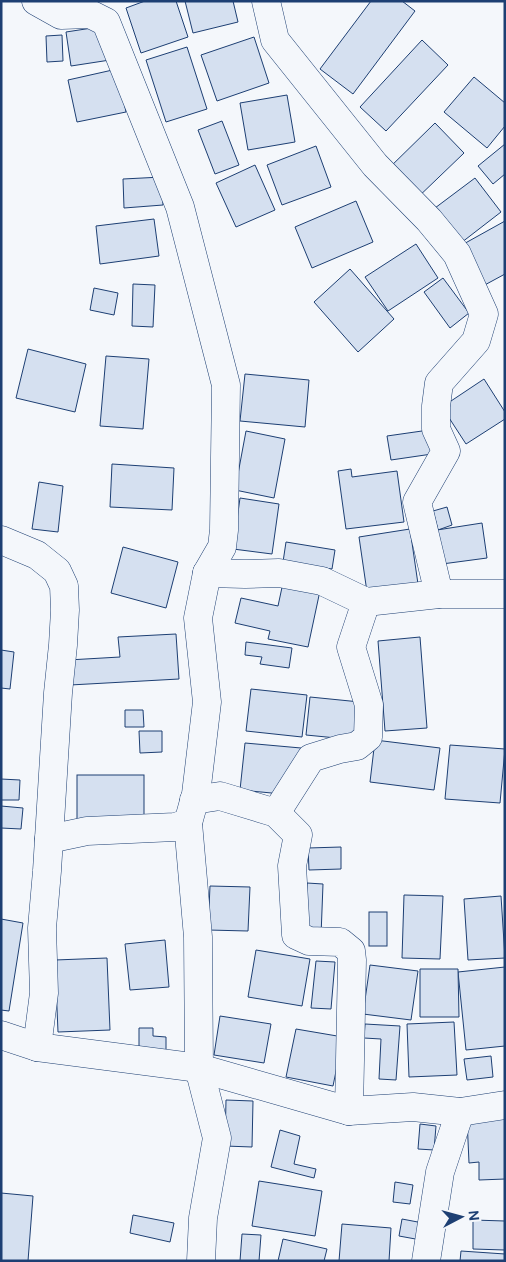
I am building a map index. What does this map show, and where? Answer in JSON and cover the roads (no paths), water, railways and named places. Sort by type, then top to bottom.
[{"type":"street","points":[[36,1],[61,15],[90,14],[106,22],[180,207],[226,385],[224,530],[222,547],[207,573],[198,618],[207,702],[191,811],[198,937],[199,1068],[217,1138],[203,1218],[200,1261]]},
{"type":"street","points":[[266,1],[275,40],[374,165],[429,220],[457,254],[494,315],[476,341],[439,383],[436,428],[446,451],[417,502],[438,594]]},
{"type":"street","points":[[1,540],[37,555],[57,571],[64,586],[63,644],[42,928],[44,993],[36,1047]]},
{"type":"street","points":[[207,573],[279,573],[322,581],[366,602],[438,594],[505,594]]},
{"type":"street","points":[[276,813],[311,758],[357,746],[368,737],[369,705],[350,648],[366,602]]},
{"type":"street","points":[[49,839],[87,831],[175,827],[191,811],[220,796],[276,813],[298,835],[292,866],[296,934],[310,941],[340,942],[351,951],[349,1111]]},
{"type":"street","points":[[1,1035],[36,1047],[199,1068],[349,1111],[413,1107],[460,1112],[505,1105]]},
{"type":"street","points":[[426,1261],[440,1172],[460,1112]]}]
